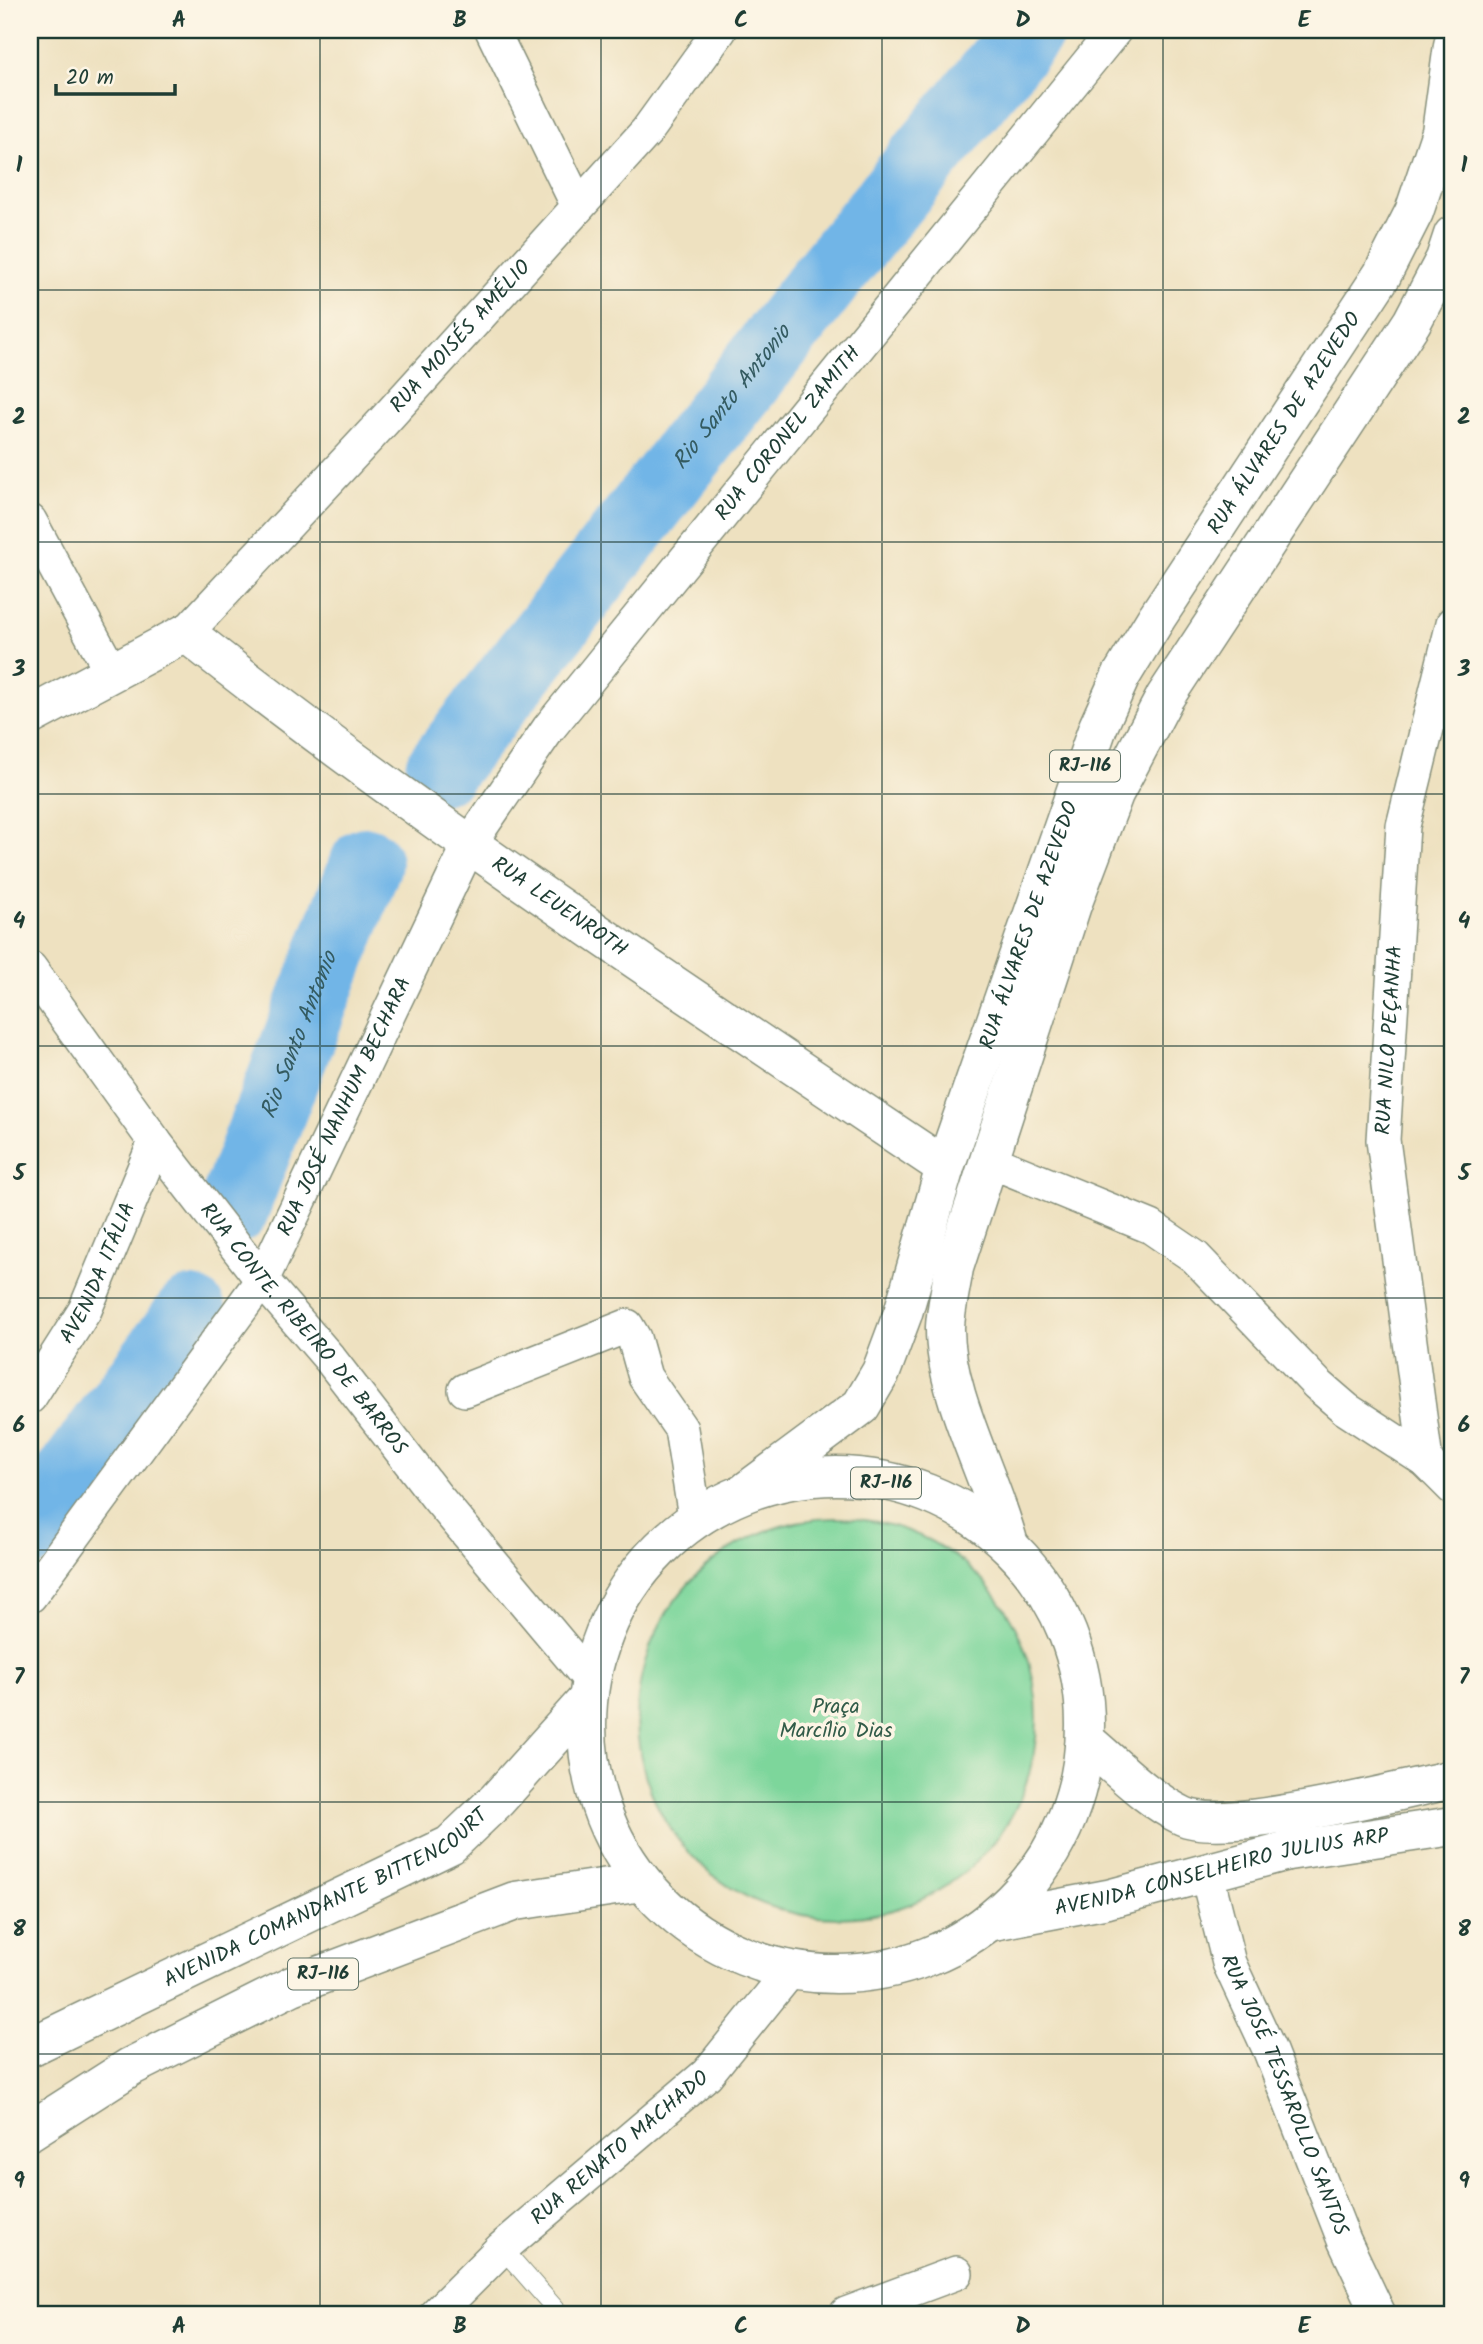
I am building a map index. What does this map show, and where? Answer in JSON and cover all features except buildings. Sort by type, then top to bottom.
[{"type":"main road","name":"RUA ÁLVARES DE AZEVEDO","points":[[748,1490],[861,1406],[881,1372],[903,1313],[944,1167],[1098,727],[1115,688],[1157,617],[1382,275],[1414,212],[1441,132],[1453,45]]},
{"type":"main road","name":"RUA ÁLVARES DE AZEVEDO","points":[[1009,1545],[999,1505],[951,1372],[945,1328],[954,1268],[1072,905],[1114,794],[1165,697],[1412,322],[1445,259],[1453,235]]},
{"type":"main road","name":"RUA LEUENROTH","points":[[186,633],[360,767],[436,817],[692,998],[944,1167]]},
{"type":"main road","points":[[30,716],[186,633]]},
{"type":"main road","name":"RJ-116","points":[[817,1479],[870,1479],[919,1490],[951,1505],[1009,1545],[1036,1576],[1058,1610],[1073,1647],[1083,1686],[1086,1740],[1077,1791],[1058,1840],[1030,1884],[993,1921],[947,1949],[897,1967],[844,1975],[791,1970],[735,1953],[694,1929],[642,1882],[608,1826],[589,1765],[589,1691],[598,1646],[621,1596],[663,1543],[695,1517],[748,1490],[817,1479]]},
{"type":"main road","name":"AVENIDA COMANDANTE BITTENCOURT","points":[[30,2047],[450,1844],[497,1800],[589,1691]]},
{"type":"main road","name":"AVENIDA CONSELHEIRO JULIUS ARP","points":[[1086,1740],[1158,1800],[1183,1816],[1207,1822],[1271,1817],[1453,1779]]},
{"type":"main road","name":"AVENIDA CONSELHEIRO JULIUS ARP","points":[[993,1921],[1108,1899],[1288,1851],[1453,1826]]},
{"type":"main road","name":"RJ-116","points":[[30,2131],[130,2067],[292,1986],[514,1901],[642,1882]]},
{"type":"street","points":[[492,30],[578,206]]},
{"type":"street","name":"RUA MOISÉS AMÉLIO","points":[[186,633],[383,422],[647,131],[720,30]]},
{"type":"street","name":"RUA CORONEL ZAMITH","points":[[470,843],[549,728],[1115,30]]},
{"type":"street","points":[[30,522],[112,673]]},
{"type":"street","name":"RUA NILO PEÇANHA","points":[[1426,1461],[1383,1140],[1402,826],[1453,623]]},
{"type":"street","name":"RUA JOSÉ NANHUM BECHARA","points":[[30,1596],[262,1280],[470,843]]},
{"type":"street","name":"RUA CONTE. RIBEIRO DE BARROS","points":[[30,968],[155,1142],[262,1280],[330,1359],[589,1691]]},
{"type":"street","name":"AVENIDA ITÁLIA","points":[[30,1397],[85,1310],[155,1142]]},
{"type":"street","points":[[990,1161],[1151,1227],[1195,1256],[1317,1384],[1346,1409],[1426,1461],[1453,1488]]},
{"type":"street","points":[[465,1390],[627,1326],[634,1338],[645,1377],[681,1429],[695,1517]]},
{"type":"street","name":"RUA JOSÉ TESSAROLLO SANTOS","points":[[1206,1871],[1229,1963],[1270,2051],[1344,2240],[1379,2314]]},
{"type":"street","name":"RUA RENATO MACHADO","points":[[436,2314],[502,2248],[707,2074],[791,1970]]},
{"type":"street","points":[[846,2314],[956,2273]]},
{"type":"lane","points":[[502,2248],[560,2314]]},
{"type":"green space","name":"Praça Marcílio Dias","points":[[837,1518],[876,1522],[914,1533],[964,1563],[992,1591],[1022,1641],[1033,1679],[1037,1718],[1033,1757],[1022,1795],[992,1845],[964,1873],[914,1903],[876,1914],[837,1918],[798,1914],[760,1903],[710,1873],[682,1845],[652,1795],[641,1757],[637,1718],[641,1679],[652,1641],[682,1591],[710,1563],[760,1533],[798,1522]]},
{"type":"waterway","name":"Rio Santo Antonio","points":[[441,769],[831,272],[1029,30]]},
{"type":"waterway","name":"Rio Santo Antonio","points":[[233,1209],[366,863]]},
{"type":"waterway","name":"Rio Santo Antonio","points":[[30,1531],[191,1313]]}]
